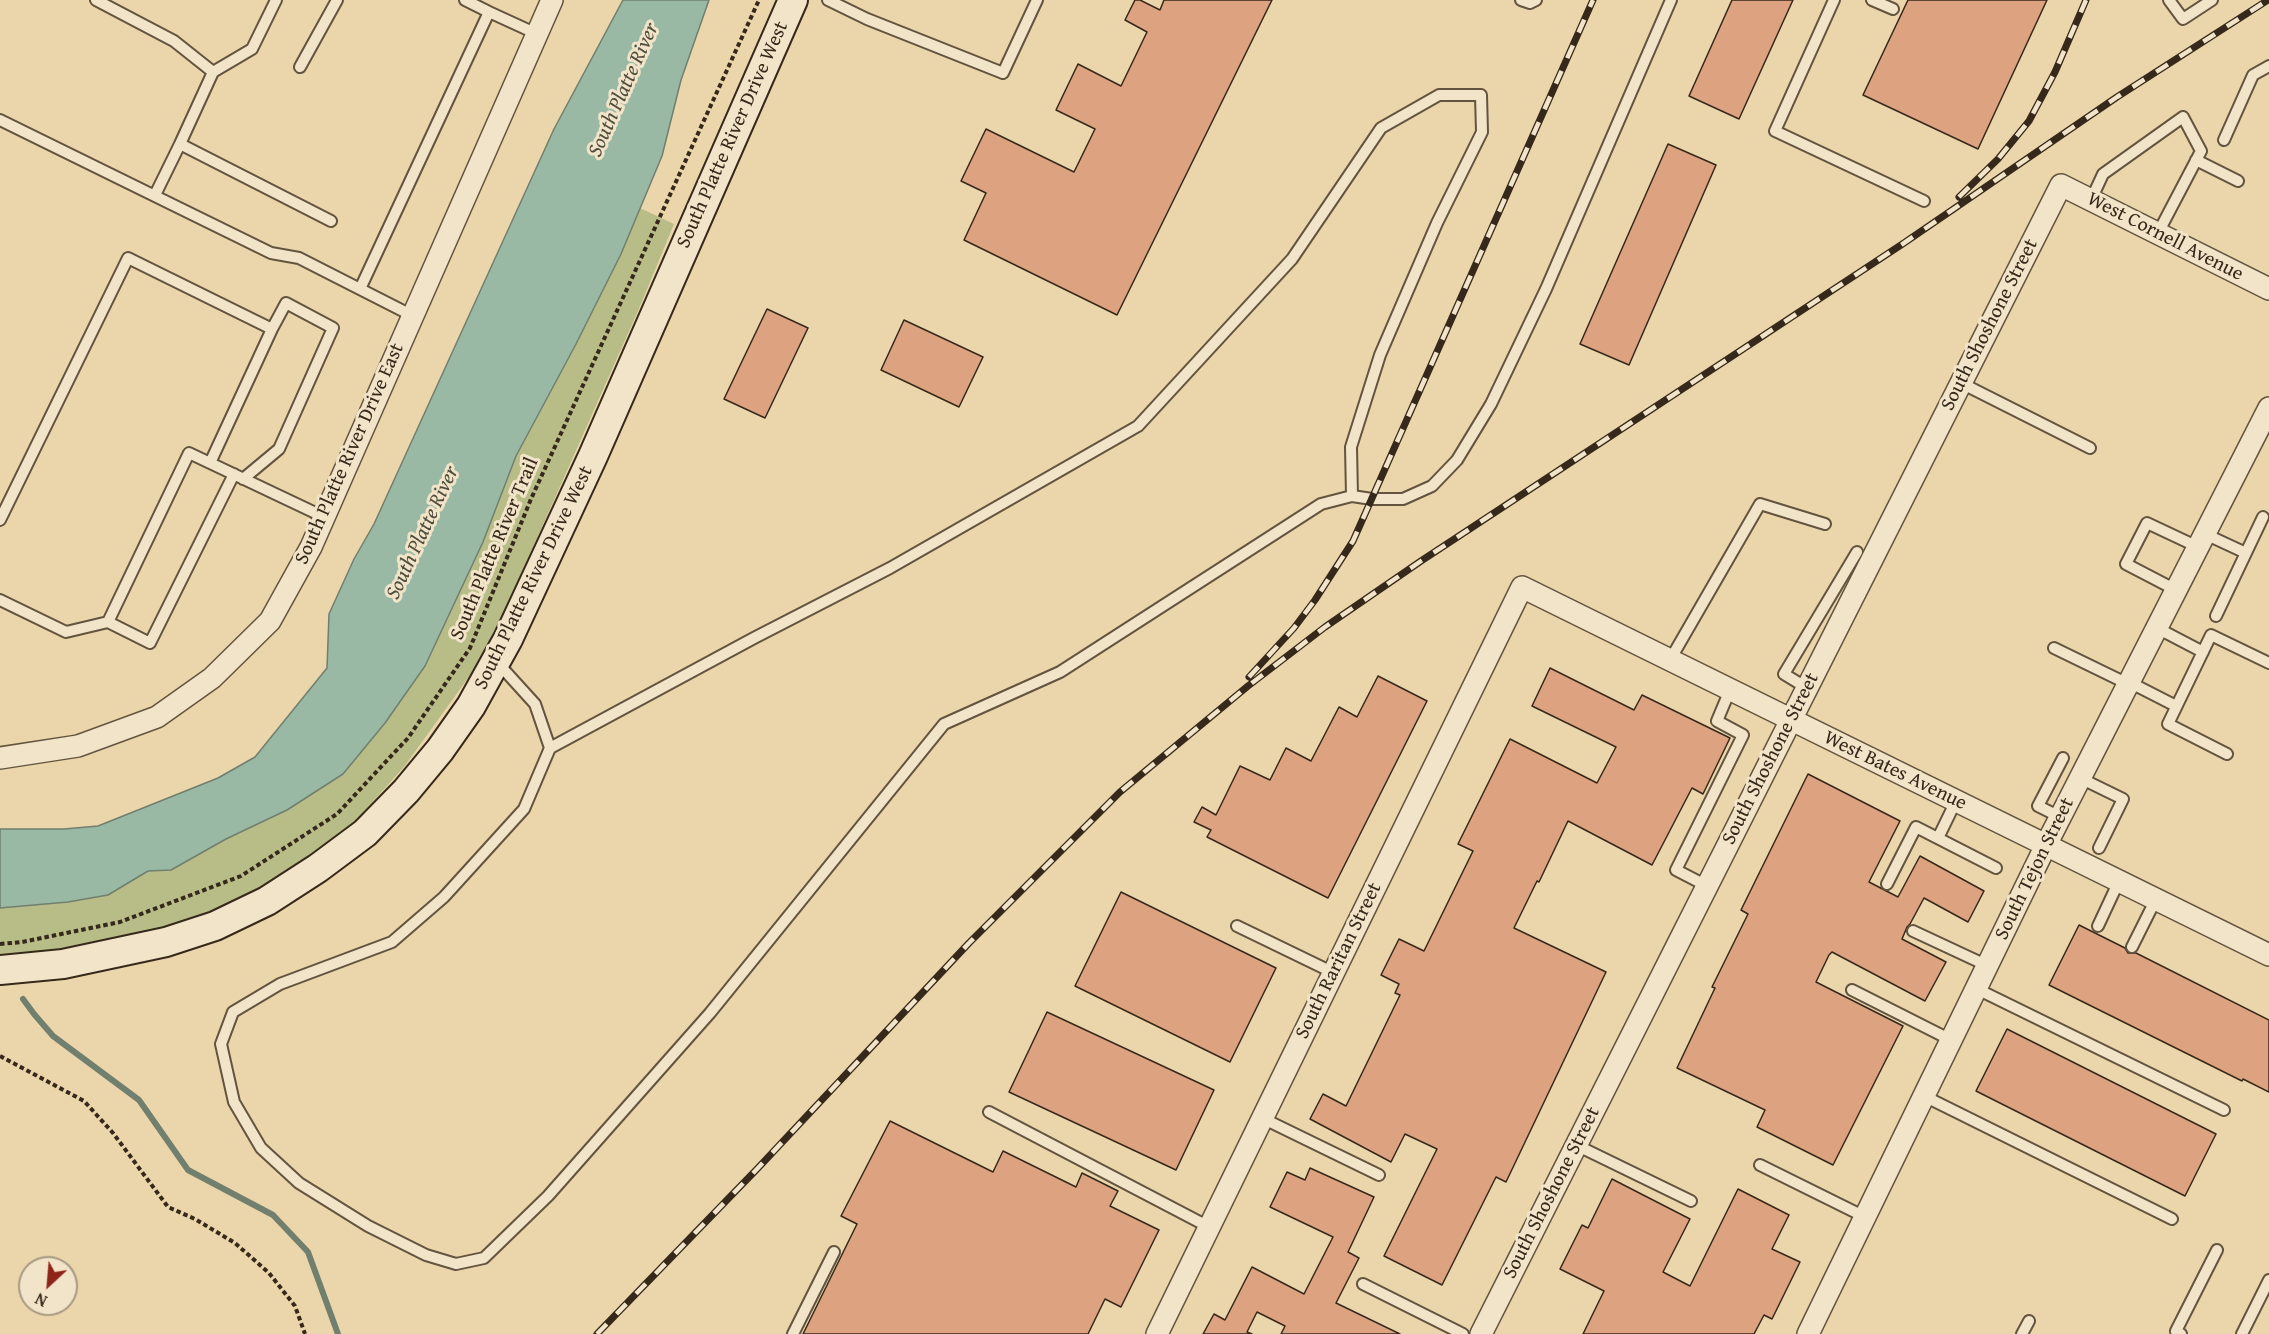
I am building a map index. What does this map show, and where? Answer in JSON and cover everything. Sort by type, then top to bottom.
[{"type":"street","name":"South Platte River Drive East","points":[[0,758],[78,746],[157,717],[212,678],[270,621],[324,517],[552,0]]},
{"type":"street","name":"South Platte River Drive West","points":[[0,970],[63,963],[131,951],[166,942],[215,926],[267,901],[318,868],[365,833],[406,791],[440,750],[471,706],[508,639],[593,456],[793,0]]},
{"type":"street","name":"West Cornell Avenue","points":[[2061,184],[2269,289]]},
{"type":"street","name":"South Shoshone Street","points":[[1481,1334],[2061,184]]},
{"type":"street","name":"South Tejon Street","points":[[1808,1334],[2046,845],[2269,408]]},
{"type":"street","name":"West Bates Avenue","points":[[1522,587],[2269,955]]},
{"type":"street","name":"South Raritan Street","points":[[1157,1334],[1522,587]]},
{"type":"lane","points":[[96,0],[174,41],[213,72]]},
{"type":"lane","points":[[155,195],[213,72],[252,49],[276,0]]},
{"type":"lane","points":[[300,67],[337,0]]},
{"type":"lane","points":[[465,0],[537,34]]},
{"type":"lane","points":[[828,0],[867,19],[1003,73],[1037,0]]},
{"type":"lane","points":[[1521,0],[1530,3],[1536,0]]},
{"type":"lane","points":[[1352,496],[1351,447],[1380,354],[1437,223],[1482,132],[1481,95],[1439,95],[1381,128],[1293,259],[1138,426],[890,568],[550,748],[524,809],[444,897],[392,942],[280,984],[233,1012],[221,1044],[234,1102],[261,1148],[299,1183],[368,1226],[426,1255],[456,1264],[484,1258],[548,1196],[710,1013],[944,724],[1060,672],[1321,504],[1352,496],[1372,499],[1403,499],[1432,486],[1457,460],[1491,404],[1546,290],[1671,0]]},
{"type":"lane","points":[[1834,0],[1775,131],[1924,201]]},
{"type":"lane","points":[[1872,0],[1893,9]]},
{"type":"lane","points":[[2169,0],[2183,19],[2212,0]]},
{"type":"lane","points":[[360,289],[489,12]]},
{"type":"lane","points":[[2224,141],[2253,75],[2269,66]]},
{"type":"lane","points":[[2091,200],[2103,174],[2182,117],[2200,151],[2158,234]]},
{"type":"lane","points":[[0,120],[271,253],[299,258],[412,316]]},
{"type":"lane","points":[[180,144],[331,221]]},
{"type":"lane","points":[[2196,160],[2238,181]]},
{"type":"lane","points":[[0,520],[128,258],[272,329]]},
{"type":"lane","points":[[0,600],[66,632],[108,622],[150,643],[238,477],[279,449],[333,328],[286,303],[210,463]]},
{"type":"lane","points":[[1961,383],[2090,448]]},
{"type":"lane","points":[[108,622],[189,453],[324,517]]},
{"type":"lane","points":[[1670,660],[1760,504],[1825,524]]},
{"type":"lane","points":[[2216,616],[2263,517]]},
{"type":"lane","points":[[2176,590],[2126,564],[2147,523],[2246,553]]},
{"type":"lane","points":[[1807,688],[1784,674],[1857,552]]},
{"type":"lane","points":[[2157,628],[2203,652]]},
{"type":"lane","points":[[2227,754],[2168,724],[2176,706],[2211,635],[2269,663]]},
{"type":"lane","points":[[2054,648],[2176,706]]},
{"type":"lane","points":[[496,661],[535,704],[550,748]]},
{"type":"lane","points":[[1707,886],[1676,870],[1743,735],[1717,721],[1731,690]]},
{"type":"lane","points":[[2060,817],[2038,806],[2063,758]]},
{"type":"lane","points":[[2080,778],[2123,799],[2099,848]]},
{"type":"lane","points":[[1938,838],[1956,801]]},
{"type":"lane","points":[[1887,884],[1916,827],[1996,868]]},
{"type":"lane","points":[[2098,926],[2119,881]]},
{"type":"lane","points":[[2132,947],[2156,899]]},
{"type":"lane","points":[[1237,926],[1334,973]]},
{"type":"lane","points":[[1913,931],[1988,966]]},
{"type":"lane","points":[[1977,989],[2224,1110]]},
{"type":"lane","points":[[1852,990],[1952,1040]]},
{"type":"lane","points":[[1924,1096],[2172,1219]]},
{"type":"lane","points":[[989,1112],[1209,1227]]},
{"type":"lane","points":[[1263,1118],[1379,1175]]},
{"type":"lane","points":[[1576,1145],[1691,1201]]},
{"type":"lane","points":[[1760,1165],[1865,1217]]},
{"type":"lane","points":[[2181,1334],[2176,1331],[2217,1250]]},
{"type":"lane","points":[[793,1334],[834,1252]]},
{"type":"lane","points":[[2242,1334],[2269,1280]]},
{"type":"lane","points":[[1363,1284],[1463,1334]]},
{"type":"lane","points":[[2022,1334],[2029,1321]]},
{"type":"path","name":"South Platte River Trail","points":[[0,944],[22,942],[120,922],[241,876],[337,814],[408,738],[470,648],[531,499],[759,0]]},
{"type":"path","points":[[0,1056],[84,1101],[113,1133],[168,1207],[195,1219],[235,1243],[269,1273],[295,1306],[305,1334]]},
{"type":"green space","points":[[640,208],[674,224],[638,311],[486,653],[404,767],[346,831],[276,879],[221,907],[147,934],[62,953],[0,957],[0,908],[68,902],[108,895],[148,871],[171,870],[226,839],[287,810],[343,774],[385,723],[425,666],[483,542],[516,456],[621,254]]},
{"type":"water","name":"South Platte River","points":[[623,0],[709,0],[681,80],[662,156],[621,254],[516,456],[483,542],[425,666],[385,723],[343,774],[287,810],[226,839],[171,870],[148,871],[108,895],[68,902],[0,908],[0,829],[64,829],[98,826],[218,778],[255,757],[327,668],[329,614],[354,559],[374,524],[554,129]]},
{"type":"building","points":[[1135,0],[1140,0],[1160,10],[1164,0],[1272,0],[1117,315],[964,240],[986,193],[961,181],[986,129],[1074,172],[1095,129],[1056,110],[1078,64],[1121,86],[1147,32],[1125,20]]},
{"type":"building","points":[[1732,0],[1793,0],[1739,119],[1689,96]]},
{"type":"building","points":[[1908,0],[2047,0],[1978,149],[1863,95]]},
{"type":"building","points":[[1668,144],[1716,165],[1629,365],[1580,344]]},
{"type":"building","points":[[767,309],[808,328],[765,418],[724,399]]},
{"type":"building","points":[[904,320],[983,357],[959,407],[881,370]]},
{"type":"building","points":[[1550,668],[1634,710],[1642,695],[1730,738],[1703,794],[1692,788],[1652,865],[1568,821],[1514,928],[1606,972],[1506,1182],[1496,1177],[1442,1285],[1384,1256],[1437,1149],[1405,1134],[1391,1162],[1310,1119],[1323,1094],[1346,1106],[1400,995],[1395,993],[1399,984],[1381,975],[1399,939],[1424,951],[1473,851],[1458,844],[1510,739],[1597,783],[1616,747],[1532,706]]},
{"type":"building","points":[[1378,676],[1427,701],[1328,898],[1207,837],[1211,830],[1194,822],[1202,807],[1216,815],[1240,766],[1270,780],[1286,748],[1311,761],[1339,707],[1357,717]]},
{"type":"building","points":[[1808,774],[1900,821],[1869,882],[1898,897],[1920,856],[1984,891],[1968,922],[1924,898],[1907,927],[1902,939],[1946,962],[1925,1001],[1832,952],[1829,955],[1816,982],[1903,1026],[1833,1165],[1757,1127],[1765,1110],[1677,1068],[1715,988],[1712,987],[1748,914],[1741,910]]},
{"type":"building","points":[[1121,892],[1276,968],[1230,1062],[1075,986]]},
{"type":"building","points":[[2079,925],[2125,948],[2128,953],[2136,953],[2269,1020],[2269,1092],[2243,1079],[2242,1081],[2049,985]]},
{"type":"building","points":[[1047,1012],[1214,1090],[1176,1170],[1009,1092]]},
{"type":"building","points":[[2007,1029],[2216,1134],[2185,1196],[1976,1091]]},
{"type":"building","points":[[890,1121],[993,1172],[1003,1151],[1076,1187],[1082,1173],[1118,1191],[1110,1206],[1159,1230],[1121,1307],[1105,1299],[1088,1334],[803,1334],[857,1224],[841,1216]]},
{"type":"building","points":[[1310,1168],[1374,1197],[1348,1252],[1359,1258],[1336,1303],[1400,1334],[1281,1334],[1285,1326],[1257,1312],[1247,1332],[1252,1334],[1203,1334],[1214,1314],[1225,1320],[1252,1267],[1304,1294],[1333,1237],[1270,1207],[1287,1172],[1305,1180]]},
{"type":"building","points":[[1612,1179],[1690,1219],[1663,1272],[1690,1286],[1738,1189],[1789,1215],[1772,1249],[1800,1262],[1772,1319],[1764,1315],[1754,1334],[1583,1334],[1604,1291],[1560,1269],[1582,1225],[1588,1228]]},
{"type":"waterway","points":[[23,999],[53,1036],[139,1100],[188,1170],[273,1215],[308,1252],[338,1334]]},
{"type":"railway","points":[[1249,677],[1294,628],[1353,541],[1593,0]]},
{"type":"railway","points":[[1959,197],[1998,159],[2029,121],[2055,72],[2086,0]]},
{"type":"railway","points":[[597,1334],[758,1168],[969,943],[1120,792],[1248,686],[1325,627],[1421,561],[1904,243],[2117,97],[2268,0]]}]
